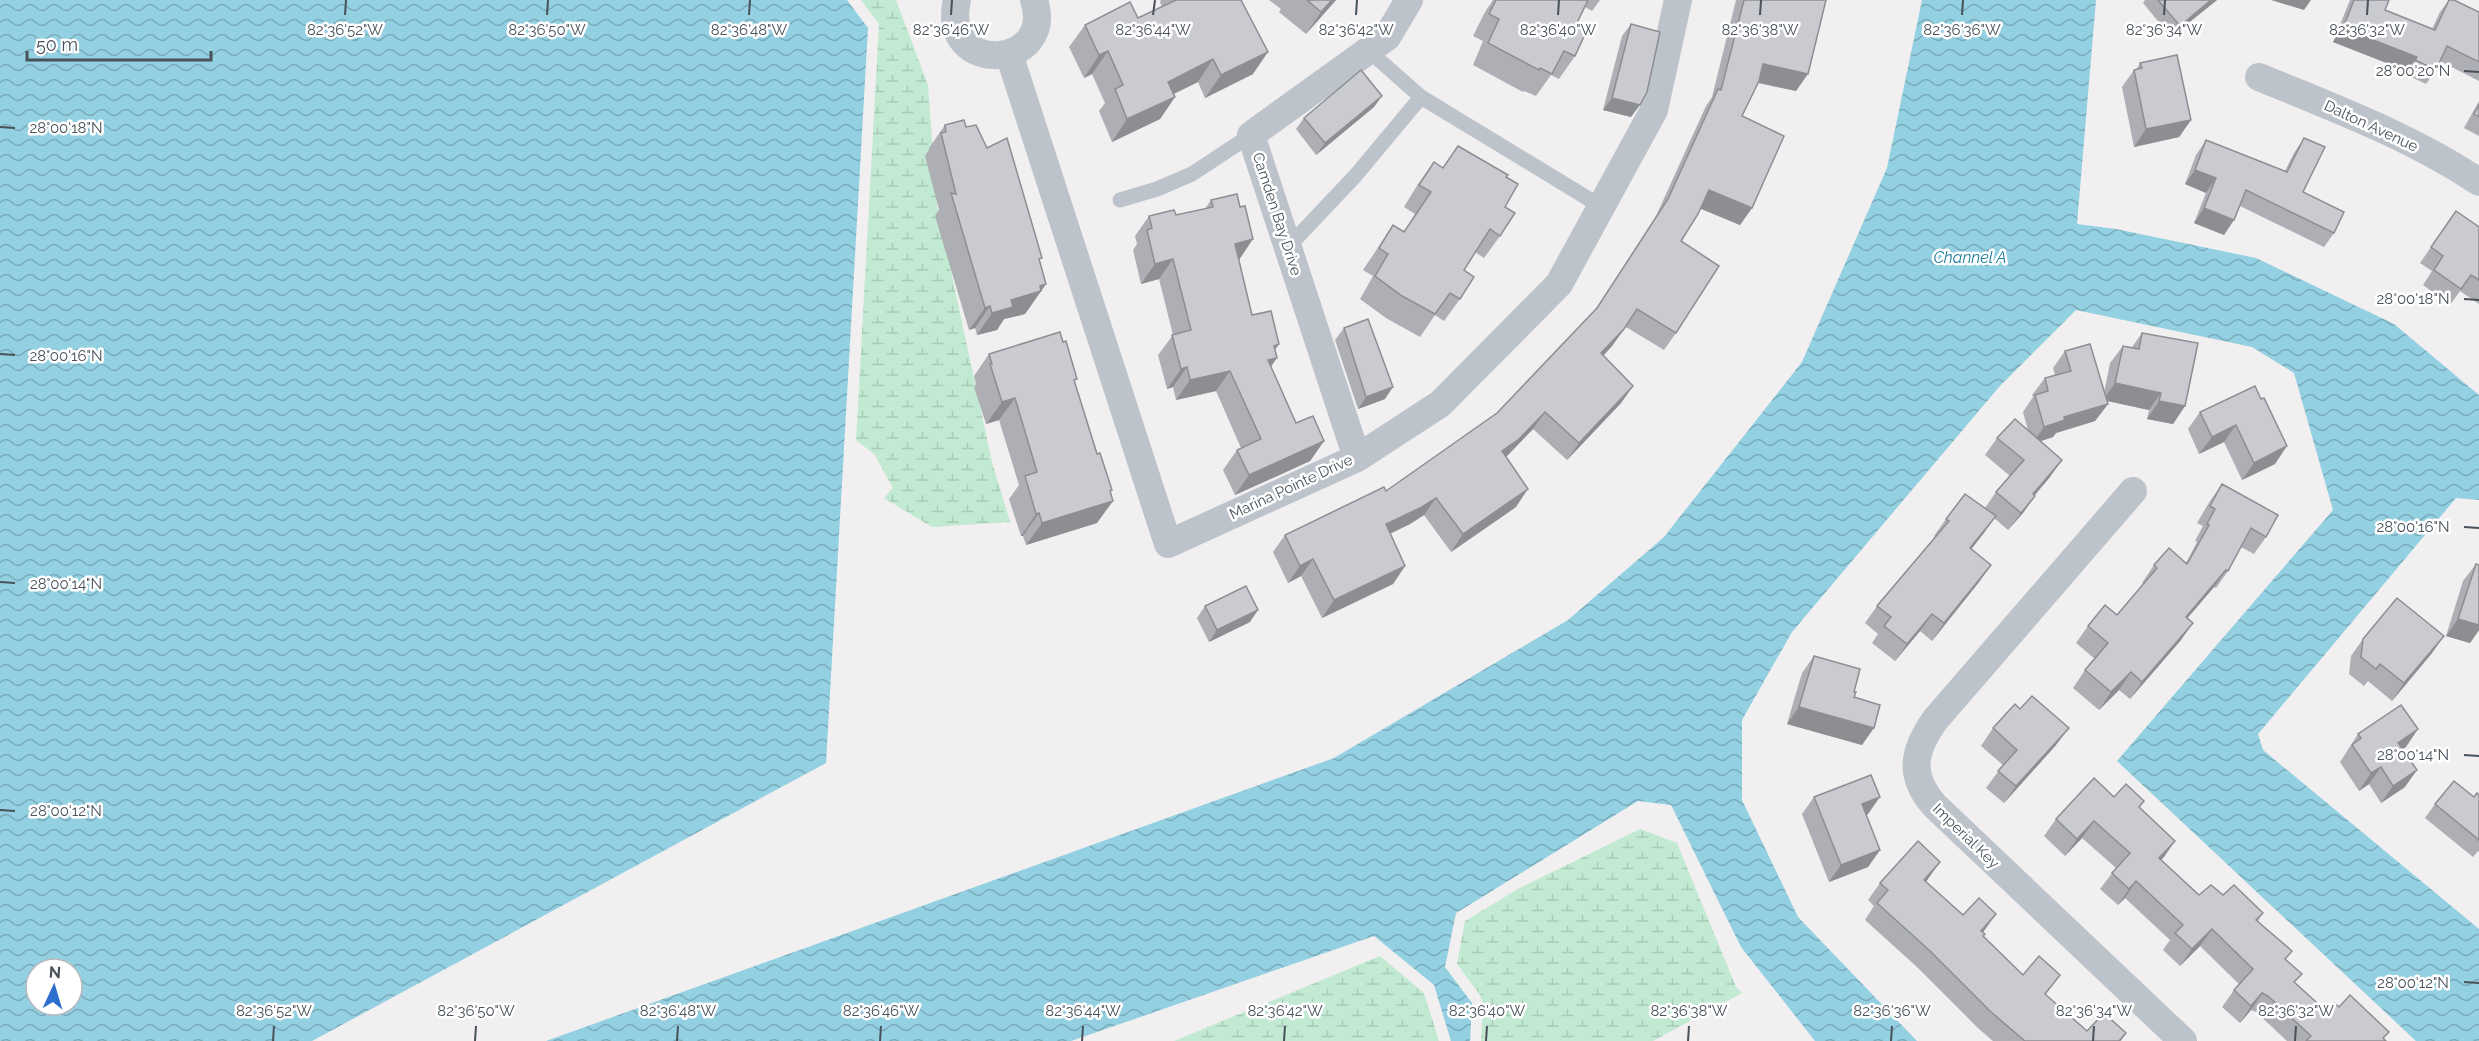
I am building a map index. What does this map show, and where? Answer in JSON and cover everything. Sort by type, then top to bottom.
[{"type":"street","points":[[957,0],[954,13],[956,27],[962,40],[972,49],[985,55],[999,56],[1009,54],[1023,46],[1032,36],[1040,1]]},
{"type":"street","name":"Camden Bay Drive","points":[[1357,458],[1251,135],[1387,37],[1409,0]]},
{"type":"street","name":"Marina Pointe Drive","points":[[1009,54],[1168,544],[1357,458],[1440,404],[1559,284],[1654,110],[1678,0]]},
{"type":"street","name":"Dalton Avenue","points":[[2259,77],[2360,119],[2453,164],[2479,182]]},
{"type":"street","name":"Imperial Key","points":[[2133,492],[1935,720],[1922,741],[1916,765],[1921,787],[1935,806],[2183,1041]]},
{"type":"lane","points":[[1369,51],[1421,97],[1602,207]]},
{"type":"lane","points":[[1288,247],[1356,175],[1421,97]]},
{"type":"lane","points":[[1120,200],[1157,189],[1192,174],[1251,135]]},
{"type":"green space","points":[[861,0],[896,0],[928,85],[937,206],[992,462],[1010,522],[932,527],[884,498],[893,488],[874,454],[856,440],[879,24]]},
{"type":"green space","points":[[1640,829],[1677,843],[1736,987],[1742,993],[1653,1041],[1481,1041],[1483,1004],[1480,995],[1457,964],[1465,921],[1518,889]]},
{"type":"green space","points":[[1380,956],[1424,993],[1439,1041],[1174,1041]]},
{"type":"water","points":[[0,0],[847,0],[868,28],[826,763],[312,1041],[0,1041]]},
{"type":"water","name":"Channel A","points":[[1922,0],[2096,0],[2077,224],[2116,229],[2256,258],[2394,324],[2479,395],[2479,500],[2456,498],[2258,734],[2263,750],[2479,929],[2479,1041],[2416,1041],[2117,761],[2333,510],[2294,373],[2252,347],[2076,310],[1999,387],[1792,632],[1742,720],[1742,800],[1798,917],[1917,1041],[1815,1041],[1741,947],[1671,805],[1638,801],[1456,913],[1445,967],[1472,1003],[1470,1041],[1451,1041],[1434,985],[1374,936],[1071,1041],[546,1041],[1334,758],[1568,620],[1664,537],[1802,362],[1887,168]]},
{"type":"building","points":[[1176,0],[1241,0],[1268,52],[1221,75],[1213,59],[1168,82],[1175,97],[1127,119],[1115,89],[1123,85],[1108,51],[1099,55],[1085,25],[1130,2],[1138,18]]},
{"type":"building","points":[[1307,0],[1332,0],[1321,12]]},
{"type":"building","points":[[1496,0],[1588,0],[1575,27],[1586,32],[1575,56],[1564,51],[1552,74],[1540,68],[1539,70],[1488,43],[1499,19],[1489,14]]},
{"type":"building","points":[[1744,0],[1826,0],[1808,74],[1763,64],[1759,81],[1742,116],[1784,136],[1752,208],[1709,190],[1698,214],[1681,241],[1719,266],[1676,333],[1637,309],[1624,329],[1601,353],[1633,386],[1579,443],[1545,412],[1519,439],[1502,451],[1528,489],[1463,534],[1436,498],[1386,524],[1405,566],[1334,600],[1313,559],[1300,566],[1285,535],[1384,487],[1386,491],[1497,413],[1597,308],[1668,199],[1718,89],[1721,90]]},
{"type":"building","points":[[2158,0],[2211,0],[2180,26]]},
{"type":"building","points":[[2354,0],[2389,0],[2385,10],[2435,30],[2449,0],[2454,0],[2479,12],[2479,62],[2447,46],[2436,70],[2415,60],[2417,57],[2343,28]]},
{"type":"building","points":[[1631,24],[1660,32],[1647,92],[1640,105],[1612,98]]},
{"type":"building","points":[[2177,55],[2191,120],[2146,129],[2134,70],[2142,68],[2140,63]]},
{"type":"building","points":[[1361,70],[1382,96],[1325,143],[1304,118]]},
{"type":"building","points":[[2479,105],[2479,117],[2474,114]]},
{"type":"building","points":[[964,120],[966,127],[976,125],[987,148],[1007,138],[1042,258],[1039,259],[1046,284],[1040,286],[1041,291],[1011,300],[1013,307],[992,313],[990,306],[985,308],[951,193],[956,194],[941,133],[946,132],[945,125]]},
{"type":"building","points":[[2304,138],[2325,147],[2303,192],[2344,212],[2334,233],[2246,190],[2234,220],[2204,208],[2216,178],[2195,170],[2206,140],[2287,172]]},
{"type":"building","points":[[1458,146],[1508,175],[1506,177],[1518,184],[1505,207],[1515,213],[1500,236],[1490,229],[1464,270],[1474,277],[1460,299],[1450,293],[1435,314],[1402,296],[1375,276],[1388,254],[1379,248],[1393,225],[1404,232],[1431,192],[1419,185],[1434,162],[1443,168]]},
{"type":"building","points":[[1237,194],[1240,207],[1245,206],[1253,239],[1235,244],[1252,315],[1271,311],[1279,344],[1274,346],[1277,358],[1268,360],[1296,423],[1313,416],[1324,441],[1249,475],[1237,450],[1261,439],[1230,371],[1190,380],[1187,367],[1181,369],[1172,335],[1191,330],[1173,259],[1155,264],[1147,230],[1152,228],[1149,216],[1174,210],[1176,215],[1213,207],[1211,200]]},
{"type":"building","points":[[2456,211],[2479,227],[2479,280],[2471,275],[2461,289],[2434,270],[2443,256],[2431,247]]},
{"type":"building","points":[[1368,319],[1393,387],[1366,397],[1344,328]]},
{"type":"building","points":[[1060,332],[1063,342],[1066,341],[1077,379],[1074,380],[1097,454],[1100,453],[1112,490],[1110,491],[1113,501],[1042,523],[1039,513],[1036,514],[1025,476],[1037,472],[1015,398],[1002,402],[989,354]]},
{"type":"building","points":[[2142,333],[2198,343],[2185,406],[2159,401],[2161,393],[2115,383],[2123,346],[2139,349]]},
{"type":"building","points":[[2090,344],[2108,404],[2064,417],[2065,420],[2044,427],[2035,395],[2048,391],[2045,378],[2071,371],[2065,351]]},
{"type":"building","points":[[2255,386],[2261,399],[2264,398],[2287,446],[2254,463],[2236,425],[2212,437],[2200,412]]},
{"type":"building","points":[[2015,419],[2062,460],[2033,494],[2035,496],[2021,513],[1996,492],[2024,460],[1997,438]]},
{"type":"building","points":[[2222,484],[2278,515],[2266,537],[2251,528],[2228,571],[2226,570],[2186,617],[2193,623],[2142,682],[2131,672],[2111,692],[2085,670],[2108,643],[2088,626],[2105,605],[2117,615],[2157,568],[2154,565],[2169,548],[2187,564],[2209,525],[2207,524],[2215,509],[2210,506]]},
{"type":"building","points":[[1965,494],[1996,516],[1970,548],[1991,565],[1944,623],[1932,614],[1907,644],[1884,626],[1891,617],[1877,606],[1949,521],[1946,519]]},
{"type":"building","points":[[2476,564],[2479,565],[2479,625],[2458,619]]},
{"type":"building","points":[[1246,586],[1258,610],[1217,630],[1205,606]]},
{"type":"building","points":[[2397,598],[2444,636],[2404,683],[2380,664],[2376,669],[2361,657],[2363,639]]},
{"type":"building","points":[[1814,656],[1860,669],[1854,697],[1880,705],[1874,728],[1799,707]]},
{"type":"building","points":[[2032,696],[2069,728],[2016,786],[1998,771],[2017,750],[1993,728],[2015,704],[2020,709]]},
{"type":"building","points":[[2401,705],[2418,729],[2398,743],[2417,770],[2393,786],[2381,767],[2371,773],[2352,745],[2361,738],[2358,734]]},
{"type":"building","points":[[1871,775],[1880,797],[1862,804],[1880,850],[1841,865],[1814,797]]},
{"type":"building","points":[[2094,778],[2114,797],[2126,784],[2144,801],[2139,807],[2175,841],[2159,858],[2199,895],[2211,885],[2223,895],[2234,885],[2263,913],[2256,920],[2292,951],[2285,959],[2302,974],[2294,982],[2326,1011],[2334,1003],[2339,1007],[2350,995],[2389,1032],[2383,1038],[2386,1041],[2306,1041],[2311,1036],[2268,996],[2262,993],[2251,1006],[2234,990],[2253,969],[2212,929],[2192,949],[2175,933],[2183,925],[2136,881],[2129,889],[2112,873],[2130,853],[2094,821],[2077,839],[2056,819]]},
{"type":"building","points":[[2454,781],[2474,797],[2477,793],[2479,795],[2479,840],[2435,804]]},
{"type":"building","points":[[1918,841],[1940,862],[1924,880],[1963,915],[1979,898],[1996,914],[1981,931],[1985,934],[1983,936],[2023,975],[2039,956],[2060,975],[2045,994],[2087,1031],[2104,1013],[2126,1033],[2119,1041],[2025,1041],[1991,1012],[1929,950],[1877,903],[1888,890],[1880,883]]}]
